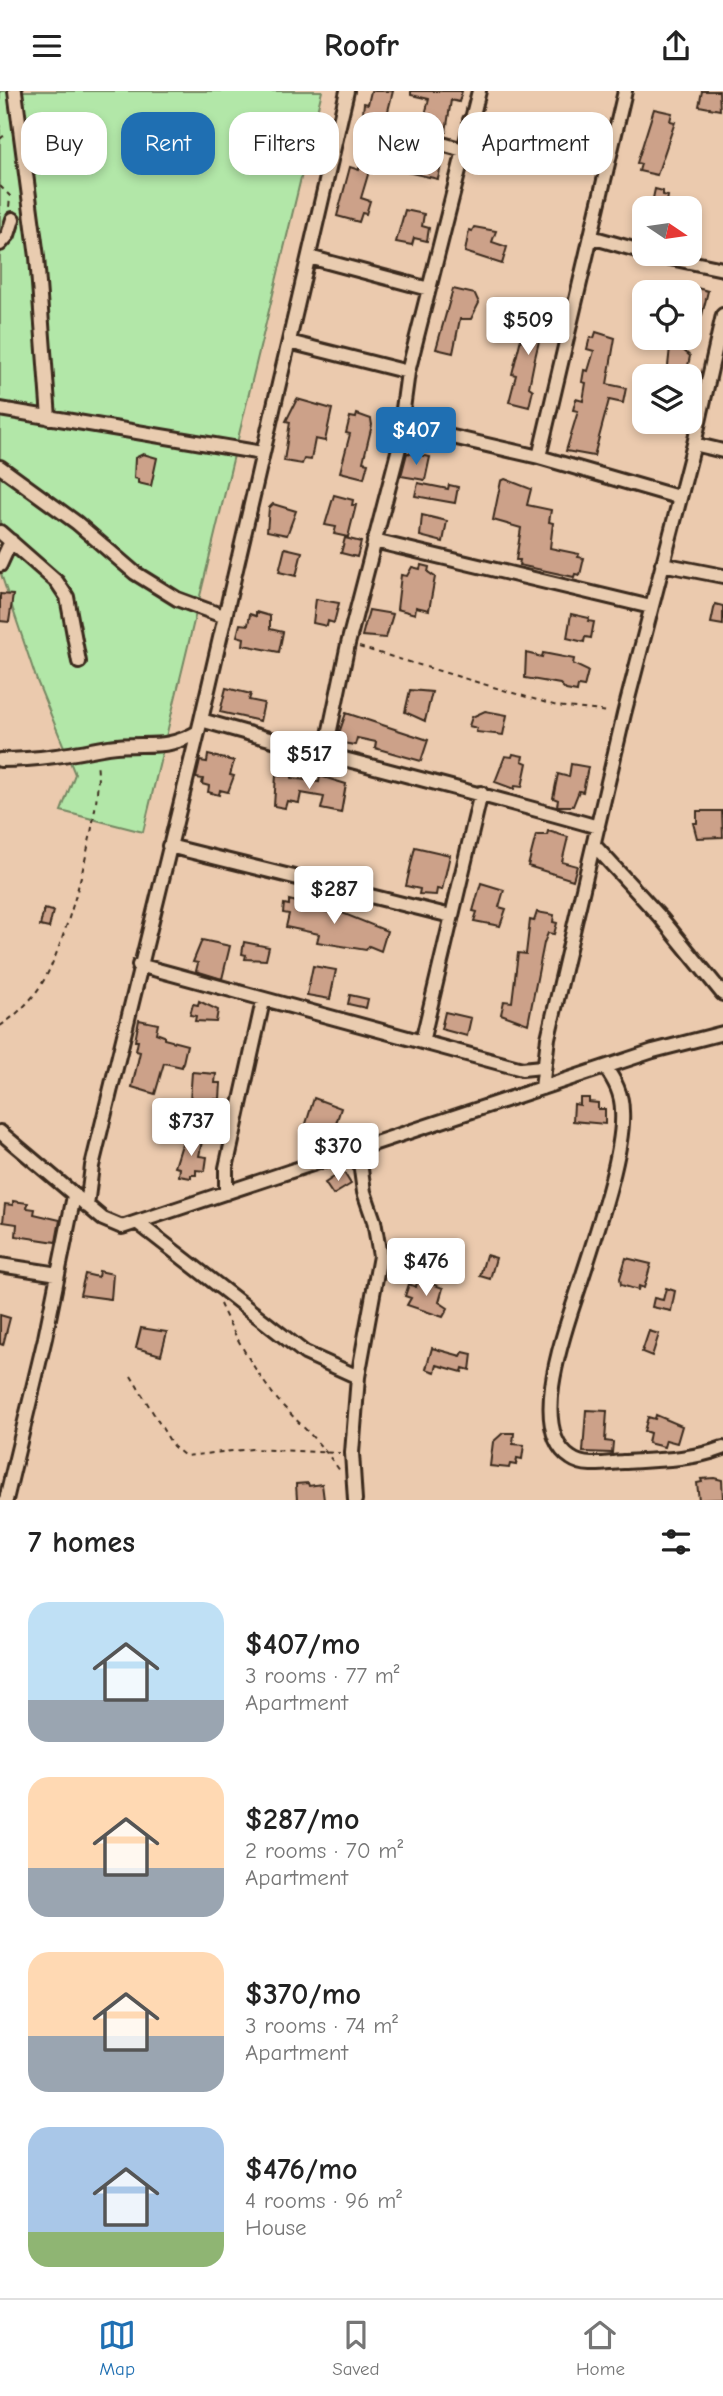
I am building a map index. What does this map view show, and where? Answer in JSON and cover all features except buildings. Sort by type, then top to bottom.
[{"type":"street","points":[[15,91],[37,257],[49,418]]},
{"type":"street","points":[[87,1206],[92,1166],[199,726],[347,91]]},
{"type":"street","points":[[472,112],[479,91]]},
{"type":"street","points":[[613,135],[625,91]]},
{"type":"street","points":[[325,754],[348,644],[405,421],[403,409],[408,372],[458,170]]},
{"type":"street","points":[[538,457],[592,237],[603,175]]},
{"type":"street","points":[[0,244],[8,235],[11,215]]},
{"type":"street","points":[[592,237],[632,249]]},
{"type":"street","points":[[309,257],[429,289]]},
{"type":"street","points":[[702,265],[723,269]]},
{"type":"street","points":[[542,1088],[542,1067],[624,715],[678,497],[694,444],[723,319]]},
{"type":"street","points":[[289,342],[408,372]]},
{"type":"street","points":[[0,409],[262,453]]},
{"type":"street","points":[[405,421],[418,429],[538,457],[678,497]]},
{"type":"street","points":[[694,444],[723,451]]},
{"type":"street","points":[[0,467],[70,518],[135,573],[177,599],[223,616]]},
{"type":"street","points":[[0,532],[57,583],[67,597],[79,662]]},
{"type":"street","points":[[0,565],[10,541]]},
{"type":"street","points":[[373,541],[651,607]]},
{"type":"street","points":[[662,564],[723,576]]},
{"type":"street","points":[[0,760],[91,752],[107,747],[173,745],[199,726],[481,793],[598,827]]},
{"type":"street","points":[[422,1042],[481,793]]},
{"type":"street","points":[[594,845],[661,918],[723,994]]},
{"type":"street","points":[[169,846],[451,916]]},
{"type":"street","points":[[139,965],[263,1001],[522,1069],[542,1067]]},
{"type":"street","points":[[226,1193],[226,1168],[263,1001]]},
{"type":"street","points":[[0,1132],[74,1196],[113,1225],[122,1227],[358,1147],[606,1067],[723,1033]]},
{"type":"street","points":[[606,1067],[618,1087],[622,1123],[599,1221],[555,1364],[551,1404],[557,1439],[571,1458],[589,1463],[692,1456],[723,1448]]},
{"type":"street","points":[[355,1500],[352,1453],[358,1377],[380,1256],[374,1221],[364,1192],[358,1147]]},
{"type":"street","points":[[6,1500],[74,1196]]},
{"type":"street","points":[[138,1223],[305,1353],[358,1377]]},
{"type":"street","points":[[0,1265],[58,1274]]},
{"type":"path","points":[[0,206],[11,215]]},
{"type":"path","points":[[348,644],[557,706],[624,715]]},
{"type":"path","points":[[0,1026],[33,997],[56,953],[99,792],[96,760],[91,752]]},
{"type":"path","points":[[213,1283],[222,1308],[256,1371],[283,1406],[327,1452],[341,1472]]},
{"type":"path","points":[[131,1376],[173,1446],[185,1456],[252,1449],[327,1452]]},
{"type":"green space","points":[[0,91],[322,91],[317,112],[229,112],[229,175],[302,175],[143,832],[61,811],[75,774],[37,681],[0,571]]}]
